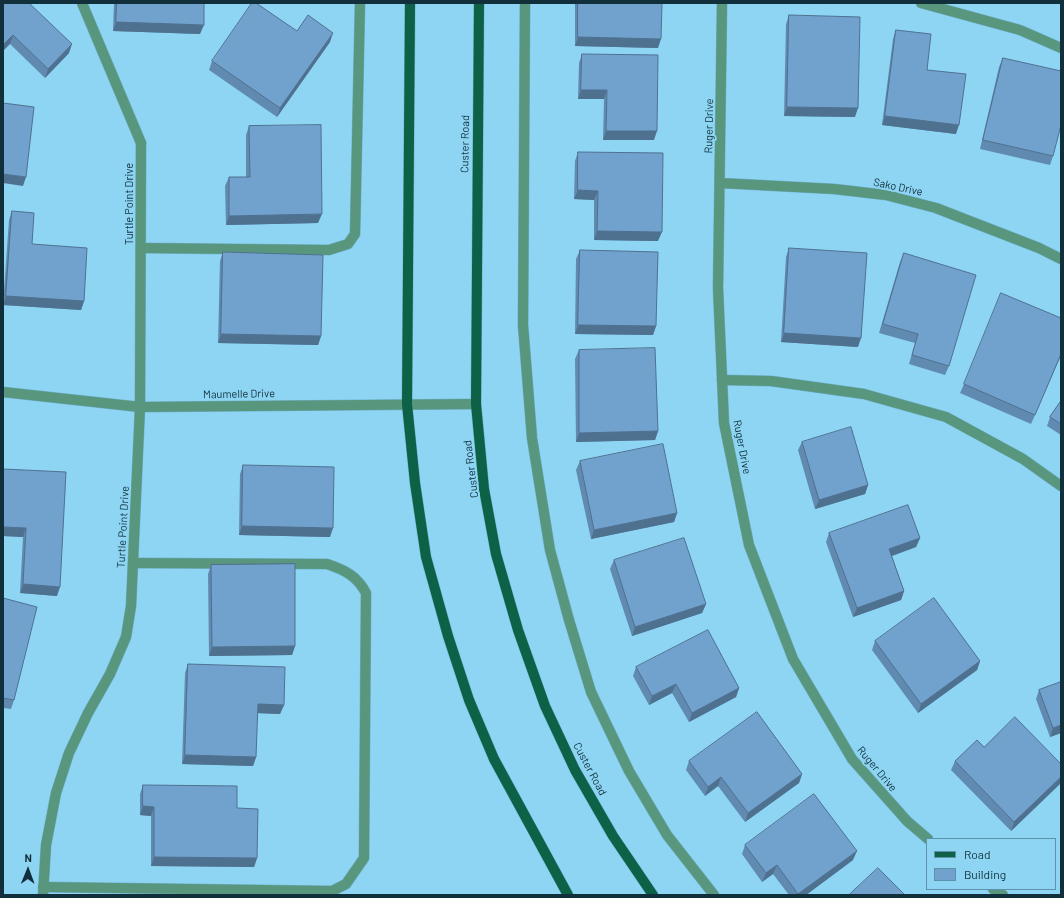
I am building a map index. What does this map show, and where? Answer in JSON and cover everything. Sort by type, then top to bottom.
[{"type":"main road","points":[[410,3],[407,404],[414,483],[426,557],[448,636],[469,700],[494,759],[568,895]]},
{"type":"main road","name":"Custer Road","points":[[479,3],[476,404],[484,489],[496,554],[518,630],[544,706],[575,770],[609,830],[653,895]]},
{"type":"street","name":"Turtle Point Drive","points":[[43,891],[47,837],[56,793],[69,753],[88,713],[110,674],[126,637],[131,606],[140,407],[141,143],[82,3]]},
{"type":"street","points":[[141,248],[329,250],[348,244],[355,234],[360,3]]},
{"type":"street","points":[[525,3],[524,325],[532,438],[550,550],[569,620],[595,699],[629,771],[667,835],[714,895]]},
{"type":"street","name":"Ruger Drive","points":[[722,3],[718,288],[724,423],[749,545],[793,659],[852,760],[907,821],[927,838]]},
{"type":"street","points":[[921,3],[1020,30],[1061,48]]},
{"type":"street","name":"Sako Drive","points":[[720,183],[834,189],[886,195],[936,208],[1039,248],[1061,259]]},
{"type":"street","points":[[722,380],[771,381],[864,394],[946,417],[1023,459],[1061,486]]},
{"type":"street","name":"Maumelle Drive","points":[[3,392],[140,407],[476,404]]},
{"type":"street","points":[[43,891],[332,892],[346,884],[364,858],[366,594],[360,581],[344,569],[327,564],[133,564]]},
{"type":"building","points":[[3,3],[29,3],[72,44],[48,69],[13,35],[3,45]]},
{"type":"building","points":[[117,3],[204,3],[204,25],[116,22]]},
{"type":"building","points":[[252,3],[256,3],[297,31],[308,15],[333,33],[280,108],[212,61]]},
{"type":"building","points":[[578,3],[662,3],[661,39],[578,37]]},
{"type":"building","points":[[789,15],[860,17],[858,108],[787,107]]},
{"type":"building","points":[[896,30],[931,34],[927,70],[966,74],[959,125],[885,116]]},
{"type":"building","points":[[582,54],[658,55],[657,131],[606,131],[607,90],[581,90]]},
{"type":"building","points":[[1003,58],[1061,71],[1061,125],[1053,156],[983,140]]},
{"type":"building","points":[[3,103],[34,107],[26,177],[3,174]]},
{"type":"building","points":[[321,125],[322,214],[229,216],[229,177],[250,177],[249,126]]},
{"type":"building","points":[[578,152],[663,153],[662,232],[597,231],[598,191],[578,190]]},
{"type":"building","points":[[12,211],[34,213],[32,244],[87,248],[84,301],[6,296]]},
{"type":"building","points":[[789,248],[867,253],[861,338],[784,333]]},
{"type":"building","points":[[580,250],[658,252],[656,326],[578,325]]},
{"type":"building","points":[[223,252],[323,255],[321,336],[221,334]]},
{"type":"building","points":[[904,253],[976,275],[949,366],[912,355],[918,334],[883,324]]},
{"type":"building","points":[[1001,293],[1061,318],[1061,354],[1035,415],[964,384]]},
{"type":"building","points":[[655,348],[658,431],[579,433],[579,350]]},
{"type":"building","points":[[1061,401],[1061,424],[1050,417]]},
{"type":"building","points":[[851,427],[868,485],[819,500],[802,442]]},
{"type":"building","points":[[663,444],[677,513],[594,530],[580,461]]},
{"type":"building","points":[[243,465],[334,467],[333,528],[242,526]]},
{"type":"building","points":[[3,469],[66,472],[60,587],[23,584],[26,528],[3,527]]},
{"type":"building","points":[[908,505],[920,538],[889,549],[904,591],[857,608],[829,533]]},
{"type":"building","points":[[684,538],[706,604],[635,627],[614,560]]},
{"type":"building","points":[[295,564],[295,646],[212,647],[211,565]]},
{"type":"building","points":[[3,598],[37,607],[14,700],[3,698]]},
{"type":"building","points":[[934,598],[980,661],[921,704],[875,641]]},
{"type":"building","points":[[708,630],[739,688],[692,713],[676,684],[652,696],[636,667]]},
{"type":"building","points":[[188,664],[285,667],[284,705],[258,704],[256,757],[185,755]]},
{"type":"building","points":[[1061,682],[1061,725],[1053,728],[1039,690]]},
{"type":"building","points":[[757,712],[802,774],[748,813],[721,777],[708,787],[689,761]]},
{"type":"building","points":[[1015,717],[1061,764],[1061,777],[1014,822],[955,761],[977,740],[984,747]]},
{"type":"building","points":[[143,785],[237,786],[237,808],[258,809],[257,858],[154,857],[154,807],[143,806]]},
{"type":"building","points":[[814,794],[857,851],[798,894],[777,865],[766,873],[745,845]]},
{"type":"building","points":[[878,868],[905,895],[849,895]]}]
